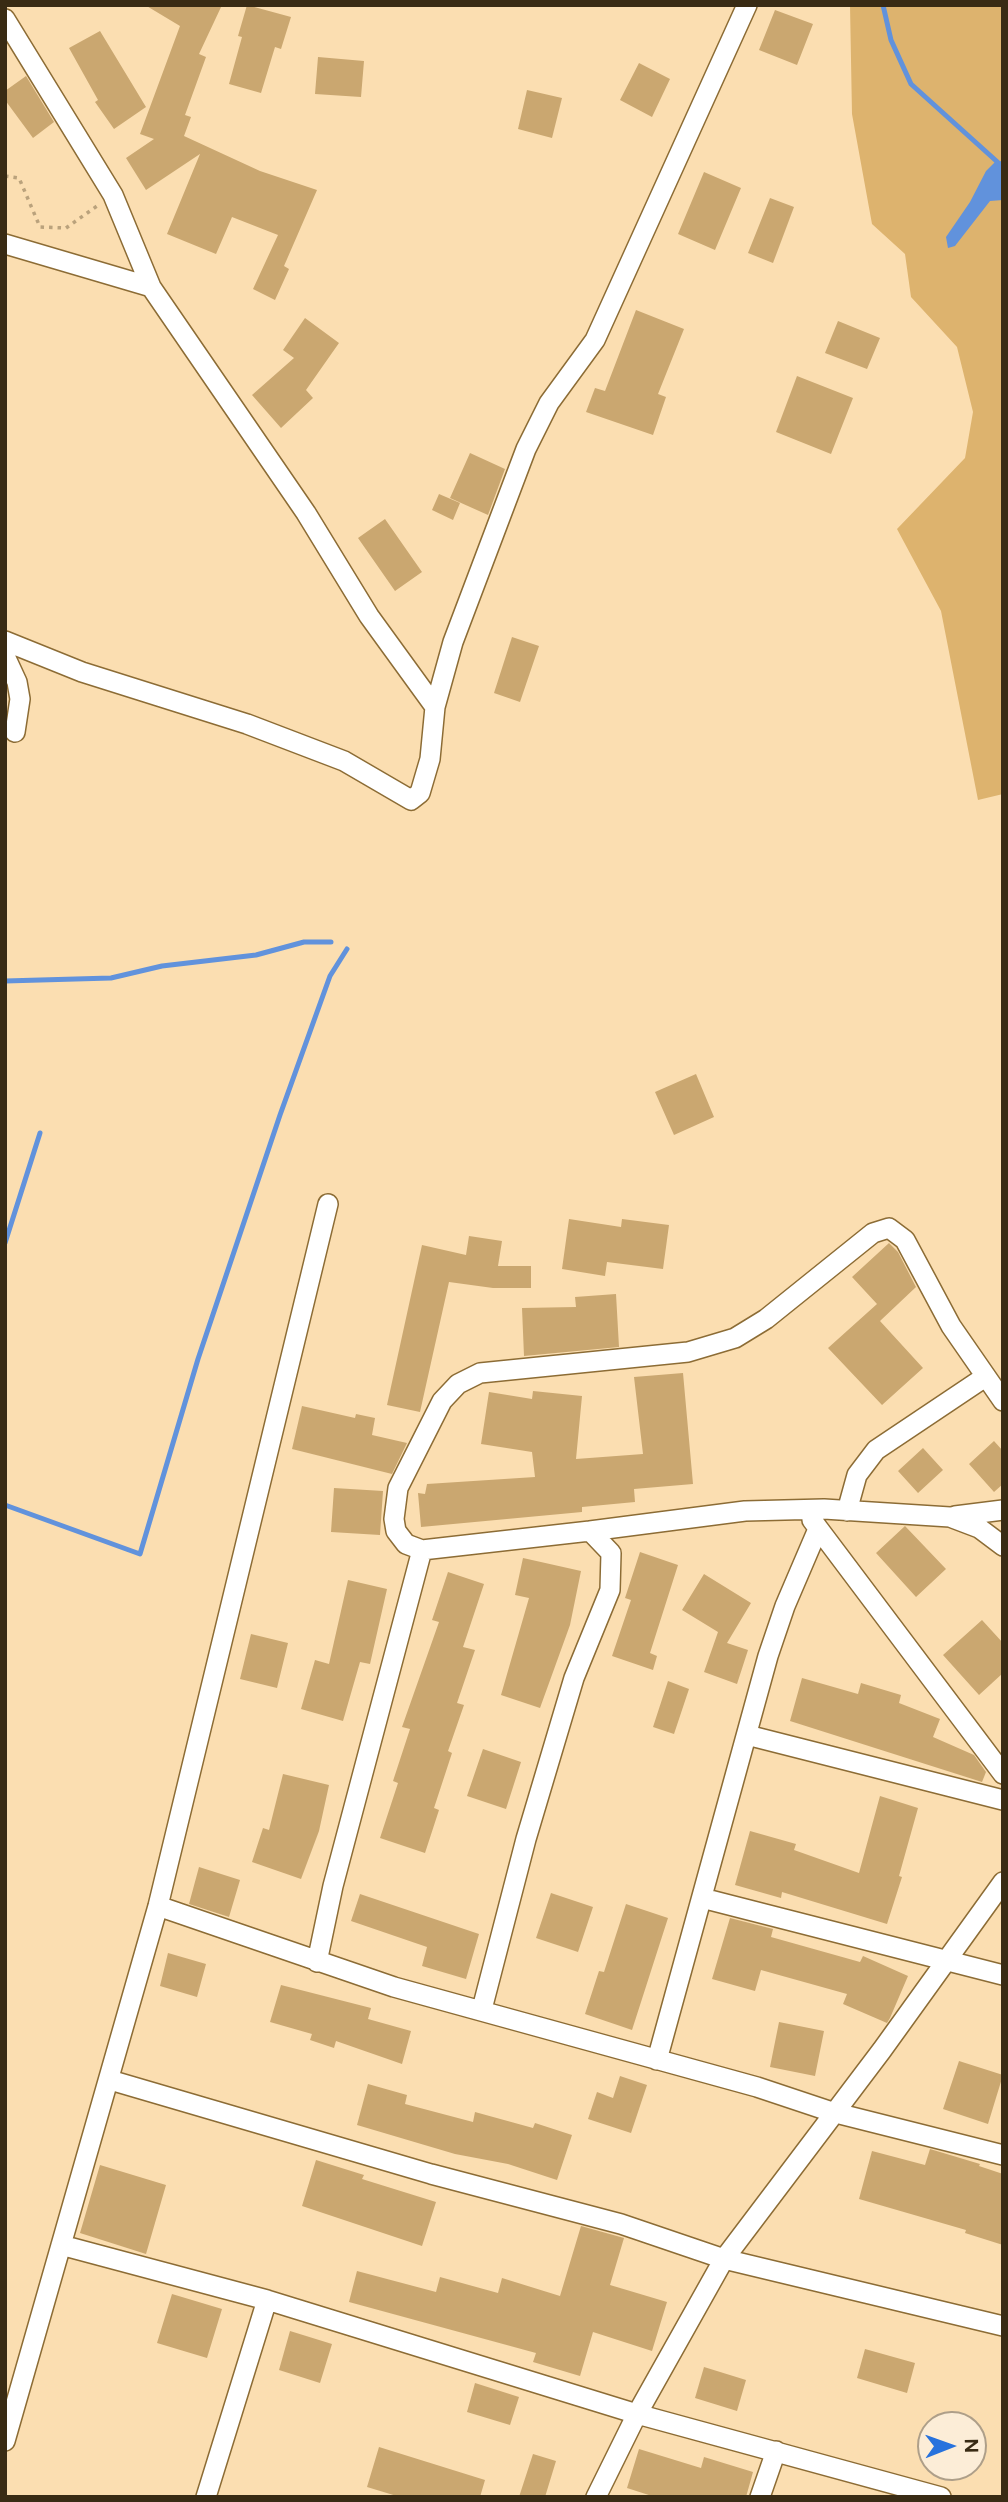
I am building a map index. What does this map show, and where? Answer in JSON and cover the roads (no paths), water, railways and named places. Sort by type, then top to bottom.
[{"type":"street","points":[[5,641],[82,671],[247,724],[344,761],[411,800],[419,797],[425,780],[435,707],[453,642],[526,449],[549,403],[595,340],[747,5]]},
{"type":"street","points":[[5,19],[113,195],[151,287],[306,513],[369,616],[435,707]]},
{"type":"street","points":[[5,244],[151,287]]},
{"type":"street","points":[[5,656],[17,682],[20,699],[15,732]]},
{"type":"street","points":[[5,2441],[158,1906],[328,1204]]},
{"type":"street","points":[[1003,1401],[951,1326],[905,1240],[897,1231],[880,1228],[766,1319],[735,1338],[688,1352],[480,1373],[458,1384],[442,1401],[398,1488],[394,1519],[396,1531],[406,1544],[422,1550],[731,1513],[803,1509],[950,1517],[1003,1510]]},
{"type":"street","points":[[847,1511],[857,1475],[876,1450],[985,1377]]},
{"type":"street","points":[[803,1509],[1003,1774]]},
{"type":"street","points":[[950,1517],[979,1528],[1003,1546]]},
{"type":"street","points":[[657,2060],[785,1606],[818,1529]]},
{"type":"street","points":[[482,2009],[526,1839],[574,1678],[610,1590],[611,1553],[590,1531]]},
{"type":"street","points":[[317,1962],[333,1886],[422,1550]]},
{"type":"street","points":[[747,1735],[1003,1800]]},
{"type":"street","points":[[596,2497],[637,2414],[724,2259],[1003,1882]]},
{"type":"street","points":[[702,1898],[1003,1975]]},
{"type":"street","points":[[158,1906],[394,1987],[482,2009],[620,2052],[657,2060],[832,2112],[1003,2155]]},
{"type":"street","points":[[110,2080],[431,2174],[621,2224],[724,2259],[1003,2326]]},
{"type":"street","points":[[61,2245],[267,2300],[637,2414],[941,2497]]},
{"type":"street","points":[[206,2497],[267,2300]]},
{"type":"street","points":[[760,2497],[776,2451]]},
{"type":"water","points":[[1003,161],[1003,200],[990,201],[955,246],[948,248],[946,237],[970,202],[986,171],[995,162]]},
{"type":"waterway","points":[[883,5],[891,40],[911,84],[1003,167]]},
{"type":"waterway","points":[[5,981],[111,978],[162,966],[256,955],[304,942],[331,942]]},
{"type":"waterway","points":[[5,1505],[140,1554],[198,1359],[280,1115],[330,976],[347,949]]},
{"type":"waterway","points":[[5,1243],[40,1133]]}]
